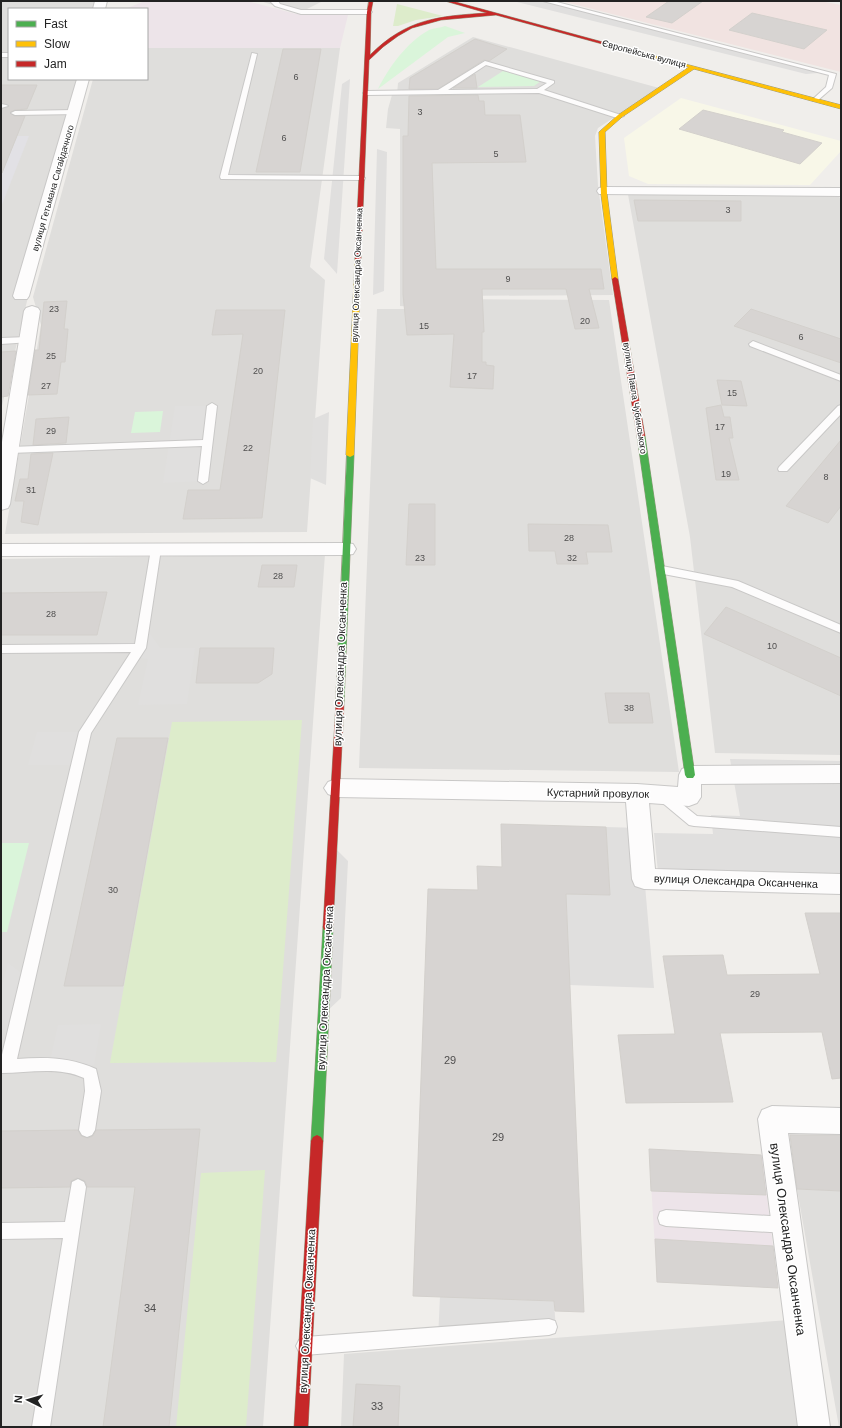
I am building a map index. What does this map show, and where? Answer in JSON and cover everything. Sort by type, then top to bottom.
[{"type":"main road","name":"вулиця Олександра Оксанченка","points":[[301,1427],[336,788],[361,178],[369,12],[371,1]]},
{"type":"main road","name":"Європейська вулиця","points":[[447,1],[841,107]]},
{"type":"main road","points":[[367,60],[384,41],[412,25],[446,18],[496,14]]},
{"type":"main road","name":"вулиця Павла Чубинського","points":[[690,775],[662,570],[601,167],[602,132],[620,116],[693,67]]},
{"type":"street","name":"вулиця Гетьмана Сагайдачного","points":[[21,296],[75,112],[83,80]]},
{"type":"street","points":[[604,191],[841,192]]},
{"type":"street","points":[[1,504],[7,443],[28,340],[32,311]]},
{"type":"street","points":[[1,550],[346,549]]},
{"type":"street","points":[[690,775],[841,774]]},
{"type":"street","name":"Кустарний провулок","points":[[336,788],[637,793],[689,797],[690,775]]},
{"type":"street","name":"вулиця Олександра Оксанченка","points":[[637,793],[644,879],[841,884]]},
{"type":"street","name":"вулиця Олександра Оксанченка","points":[[814,1427],[772,1119],[841,1121]]},
{"type":"lane","points":[[273,1],[276,2],[277,5],[301,12],[369,12]]},
{"type":"lane","points":[[546,1],[833,74],[841,70]]},
{"type":"lane","points":[[254,54],[224,178],[361,178]]},
{"type":"lane","points":[[439,92],[485,63],[552,82],[539,91]]},
{"type":"lane","points":[[816,100],[829,88],[833,74]]},
{"type":"lane","points":[[366,93],[539,91],[620,116]]},
{"type":"lane","points":[[15,112],[75,112]]},
{"type":"lane","points":[[1,341],[28,340]]},
{"type":"lane","points":[[753,344],[841,378]]},
{"type":"lane","points":[[203,481],[212,406]]},
{"type":"lane","points":[[783,469],[841,408]]},
{"type":"lane","points":[[7,443],[208,443]]},
{"type":"lane","points":[[87,1130],[93,1091],[91,1074],[80,1068],[66,1065],[4,1066],[85,732],[140,648],[156,549]]},
{"type":"lane","points":[[662,570],[734,584],[841,629]]},
{"type":"lane","points":[[1,649],[140,648]]},
{"type":"lane","points":[[662,795],[694,821],[841,832]]},
{"type":"lane","points":[[41,1427],[78,1187]]},
{"type":"lane","points":[[666,1218],[786,1224]]},
{"type":"lane","points":[[1,1231],[72,1230]]},
{"type":"lane","points":[[305,1346],[549,1327]]},
{"type":"shaded area","points":[[1,1],[98,1],[96,8],[8,8],[8,80],[80,80],[1,410]]},
{"type":"shaded area","points":[[145,1],[247,1],[296,14],[348,15],[340,48],[148,48],[148,8],[128,8]]},
{"type":"shaded area","points":[[260,1],[323,1],[299,13]]},
{"type":"shaded area","points":[[513,1],[546,1],[821,71],[818,73],[806,74]]},
{"type":"shaded area","points":[[561,1],[820,1],[841,5],[841,72]]},
{"type":"shaded area","points":[[473,37],[659,88],[598,128],[595,136],[598,186],[613,295],[447,296],[416,307],[400,306],[400,129],[386,128],[388,109],[392,95],[397,94],[398,83]]},
{"type":"shaded area","points":[[148,48],[340,48],[310,267],[325,280],[307,532],[5,534],[41,325],[33,297],[93,80],[148,80]]},
{"type":"shaded area","points":[[350,79],[337,274],[324,259],[342,84]]},
{"type":"shaded area","points":[[681,98],[841,141],[841,151],[810,185],[648,184],[629,176],[624,138]]},
{"type":"shaded area","points":[[17,136],[29,136],[1,207],[1,174]]},
{"type":"shaded area","points":[[377,149],[387,152],[384,291],[373,295]]},
{"type":"shaded area","points":[[627,189],[836,189],[841,201],[841,755],[715,753],[690,537]]},
{"type":"shaded area","points":[[446,299],[609,300],[679,772],[359,768],[377,309],[417,309]]},
{"type":"shaded area","points":[[175,406],[212,406],[203,481],[163,483]]},
{"type":"shaded area","points":[[329,412],[326,485],[310,478],[313,419]]},
{"type":"shaded area","points":[[325,554],[263,1427],[1,1427],[1,559]]},
{"type":"shaded area","points":[[144,625],[160,648],[195,648],[187,704],[138,705],[148,659],[134,657]]},
{"type":"shaded area","points":[[37,732],[85,732],[78,765],[28,765]]},
{"type":"shaded area","points":[[730,759],[841,761],[841,875],[658,872],[654,833],[713,834],[711,815],[740,816]]},
{"type":"shaded area","points":[[606,827],[640,828],[654,988],[569,985],[566,894],[610,895]]},
{"type":"shaded area","points":[[333,846],[348,861],[341,998],[324,1014]]},
{"type":"shaded area","points":[[8,963],[28,978],[15,1038],[1,1028],[1,989]]},
{"type":"shaded area","points":[[101,1024],[94,1065],[49,1065],[58,1025]]},
{"type":"shaded area","points":[[649,1149],[762,1155],[778,1288],[657,1282]]},
{"type":"shaded area","points":[[797,1189],[841,1191],[841,1427],[839,1427]]},
{"type":"shaded area","points":[[440,1296],[554,1301],[556,1331],[438,1339]]},
{"type":"shaded area","points":[[789,1320],[805,1427],[341,1427],[344,1354]]},
{"type":"green space","points":[[397,4],[443,16],[416,20],[398,26],[393,26]]},
{"type":"green space","points":[[445,26],[465,33],[448,37],[378,89],[393,64],[413,41],[429,30]]},
{"type":"green space","points":[[503,71],[541,81],[534,86],[478,87]]},
{"type":"green space","points":[[163,411],[160,432],[131,433],[135,412]]},
{"type":"green space","points":[[302,720],[276,1062],[110,1063],[172,722]]},
{"type":"green space","points":[[1,843],[29,843],[7,932],[1,932]]},
{"type":"green space","points":[[265,1170],[246,1427],[176,1427],[201,1173]]},
{"type":"building","points":[[669,1],[703,1],[672,23],[646,17]]},
{"type":"building","points":[[752,13],[827,30],[804,49],[729,30]]},
{"type":"building","points":[[475,39],[507,49],[489,61],[484,60],[438,89],[409,89],[410,78]]},
{"type":"building","points":[[283,49],[321,49],[300,172],[256,172]]},
{"type":"building","points":[[475,74],[477,88],[453,88]]},
{"type":"building","points":[[1,85],[37,85],[27,109],[10,112],[14,116],[25,116],[2,173],[1,109],[9,106],[1,103]]},
{"type":"building","points":[[478,95],[479,101],[484,101],[485,115],[520,115],[526,162],[432,163],[436,269],[601,269],[604,289],[589,289],[599,328],[575,329],[566,289],[482,289],[484,332],[482,332],[482,362],[486,362],[486,365],[494,366],[493,389],[450,387],[454,334],[407,335],[403,294],[403,136],[408,136],[409,96]]},
{"type":"building","points":[[703,110],[784,130],[782,132],[822,143],[800,164],[679,129]]},
{"type":"building","points":[[634,200],[741,201],[741,221],[638,221]]},
{"type":"building","points":[[67,301],[64,329],[68,329],[65,362],[61,362],[57,394],[28,395],[35,350],[39,350],[44,302]]},
{"type":"building","points":[[751,309],[841,339],[841,363],[734,326]]},
{"type":"building","points":[[216,310],[285,310],[262,518],[183,519],[188,490],[220,490],[243,334],[212,335]]},
{"type":"building","points":[[16,351],[8,396],[1,397],[1,352]]},
{"type":"building","points":[[717,380],[741,381],[747,406],[722,405]]},
{"type":"building","points":[[721,405],[724,417],[730,417],[733,438],[729,438],[739,480],[716,480],[706,408]]},
{"type":"building","points":[[69,417],[66,443],[33,445],[36,419]]},
{"type":"building","points":[[841,440],[841,506],[828,523],[786,506]]},
{"type":"building","points":[[53,453],[38,525],[21,522],[24,501],[15,501],[20,479],[28,479],[31,454]]},
{"type":"building","points":[[409,504],[435,504],[435,565],[406,565]]},
{"type":"building","points":[[528,524],[608,525],[612,552],[586,552],[588,564],[557,564],[555,551],[529,551]]},
{"type":"building","points":[[262,565],[297,565],[294,587],[258,587]]},
{"type":"building","points":[[107,592],[97,635],[1,635],[1,593]]},
{"type":"building","points":[[726,607],[841,658],[841,696],[704,634]]},
{"type":"building","points":[[200,648],[274,648],[272,674],[258,683],[196,683]]},
{"type":"building","points":[[605,693],[649,693],[653,723],[609,723]]},
{"type":"building","points":[[117,738],[168,738],[123,986],[64,986]]},
{"type":"building","points":[[501,824],[606,827],[610,895],[566,894],[584,1312],[555,1311],[554,1301],[413,1296],[428,889],[478,890],[477,866],[502,867]]},
{"type":"building","points":[[805,913],[841,913],[841,1078],[832,1079],[822,1032],[720,1033],[733,1102],[626,1103],[618,1035],[675,1034],[663,956],[723,955],[727,975],[820,974]]},
{"type":"building","points":[[200,1129],[169,1427],[103,1427],[135,1187],[87,1187],[85,1181],[77,1178],[71,1181],[70,1187],[1,1188],[1,1131],[78,1130],[81,1136],[88,1138],[93,1136],[96,1130]]},
{"type":"building","points":[[790,1135],[841,1135],[841,1191],[797,1189]]},
{"type":"building","points":[[649,1149],[761,1155],[766,1195],[651,1191]]},
{"type":"building","points":[[655,1239],[773,1246],[778,1288],[657,1282]]},
{"type":"building","points":[[356,1384],[400,1386],[398,1427],[353,1427]]},
{"type":"traffic: fast","points":[[641,436],[690,775]]},
{"type":"traffic: fast","points":[[340,703],[350,455]]},
{"type":"traffic: fast","points":[[317,1141],[328,927]]},
{"type":"traffic: slow","points":[[619,47],[841,107]]},
{"type":"traffic: slow","points":[[615,279],[604,194],[602,132],[620,116],[693,67]]},
{"type":"traffic: slow","points":[[350,455],[358,259]]},
{"type":"traffic: jam","points":[[358,259],[369,12],[371,1]]},
{"type":"traffic: jam","points":[[447,1],[619,47]]},
{"type":"traffic: jam","points":[[367,60],[396,35],[411,27],[441,18],[496,14]]},
{"type":"traffic: jam","points":[[615,279],[641,436]]},
{"type":"traffic: jam","points":[[328,927],[340,703]]},
{"type":"traffic: jam","points":[[301,1427],[317,1141]]}]
